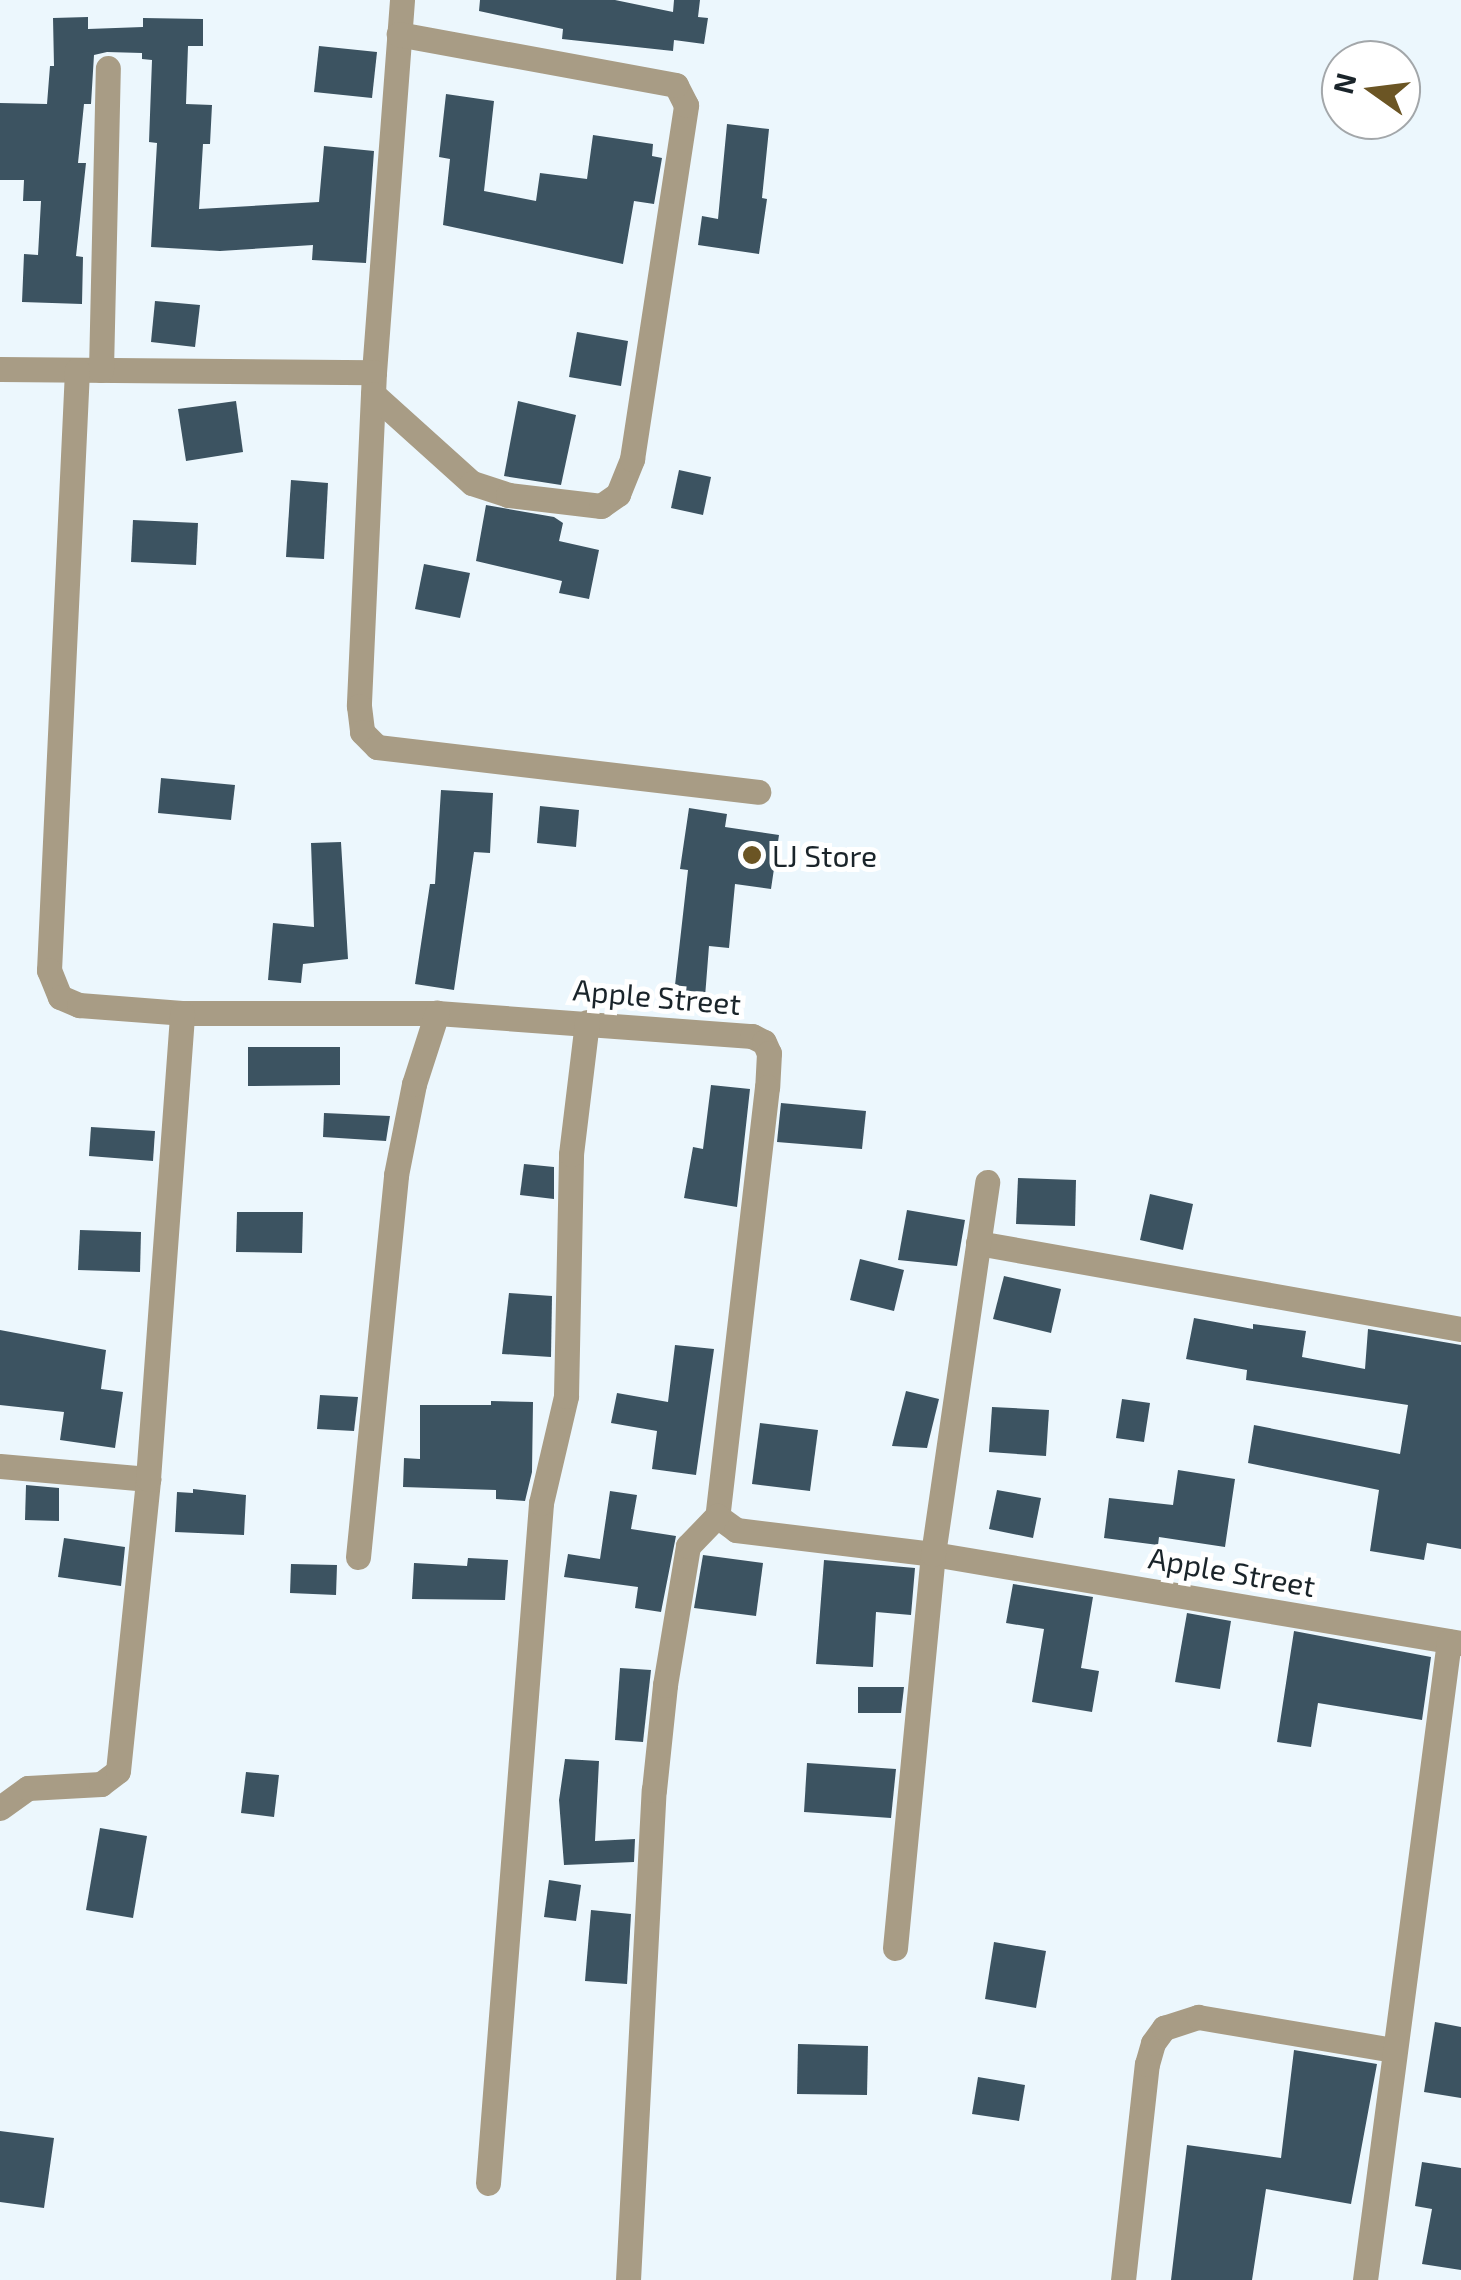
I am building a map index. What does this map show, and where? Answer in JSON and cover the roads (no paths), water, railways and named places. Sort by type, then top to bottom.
[{"type":"street","points":[[402,0],[373,383],[359,706],[362,732],[378,747],[402,751],[758,792]]},
{"type":"street","points":[[0,369],[373,383],[472,483],[508,494],[601,506],[618,494],[632,459],[686,105],[676,85],[400,34]]},
{"type":"street","points":[[89,370],[108,68]]},
{"type":"street","name":"Apple Street","points":[[89,370],[49,970],[60,996],[69,1002],[182,1013],[437,1013],[742,1033],[764,1042],[770,1053],[717,1516],[736,1530],[933,1554],[1455,1642]]},
{"type":"street","points":[[0,1808],[28,1788],[101,1784],[118,1771],[148,1480],[182,1013]]},
{"type":"street","points":[[358,1557],[396,1175],[414,1084],[437,1013]]},
{"type":"street","points":[[488,2184],[541,1503],[566,1396],[571,1154],[587,1022]]},
{"type":"street","points":[[895,1948],[933,1554],[986,1182]]},
{"type":"street","points":[[978,1244],[1461,1329]]},
{"type":"street","points":[[0,1466],[148,1480]]},
{"type":"street","points":[[628,2280],[654,1790],[665,1685],[688,1546],[717,1516]]},
{"type":"street","points":[[1365,2280],[1393,2050],[1455,1642]]},
{"type":"street","points":[[1123,2280],[1146,2064],[1153,2042],[1164,2028],[1198,2017],[1393,2050]]},
{"type":"place","name":"LJ Store","points":[[752,855]]}]
